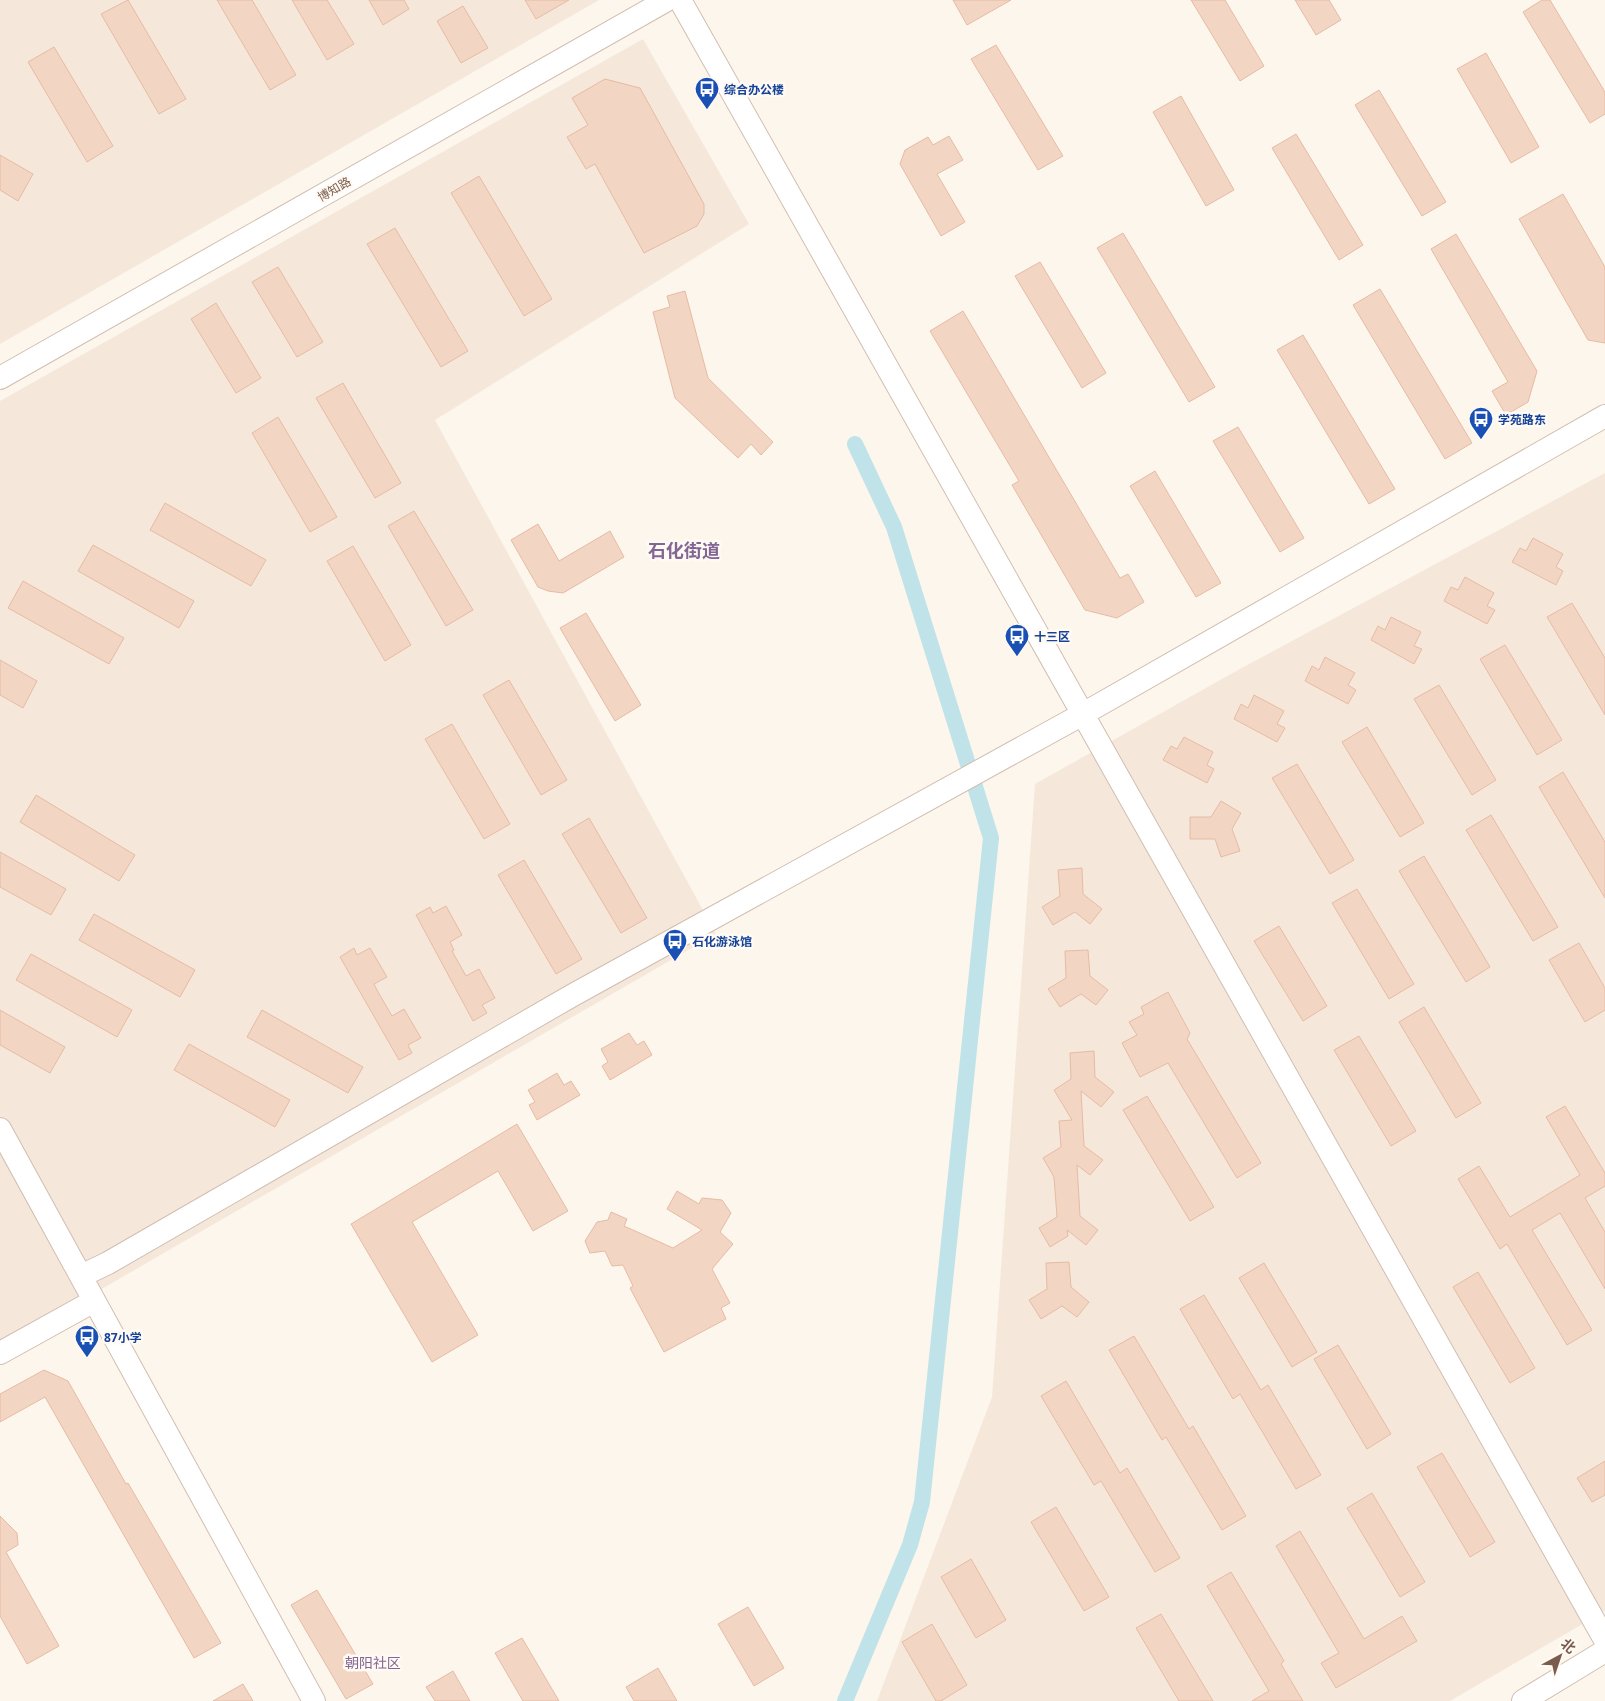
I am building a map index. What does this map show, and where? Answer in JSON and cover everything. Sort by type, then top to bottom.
[{"type":"street","name":"博知路","points":[[0,378],[667,0]]},
{"type":"street","points":[[680,0],[1605,1640]]},
{"type":"street","points":[[81,1276],[108,1264],[574,995],[1083,714],[1605,416]]},
{"type":"street","points":[[0,1129],[314,1701]]},
{"type":"street","points":[[0,1353],[94,1301]]},
{"type":"street","points":[[1522,1701],[1605,1651]]},
{"type":"shaded area","points":[[0,0],[599,0],[0,344]]},
{"type":"shaded area","points":[[643,39],[749,224],[435,420],[716,934],[74,1305],[0,1345],[0,401]]},
{"type":"shaded area","points":[[1605,473],[1605,1611],[1450,1701],[877,1701],[992,1397],[1035,784],[1238,670]]},
{"type":"building","points":[[128,0],[186,99],[159,114],[101,14]]},
{"type":"building","points":[[217,0],[252,0],[296,75],[270,90]]},
{"type":"building","points":[[292,0],[327,0],[354,44],[327,60]]},
{"type":"building","points":[[369,0],[404,0],[409,9],[383,25]]},
{"type":"building","points":[[525,0],[569,0],[536,19]]},
{"type":"building","points":[[953,0],[1011,0],[967,25]]},
{"type":"building","points":[[1191,0],[1225,0],[1264,66],[1240,81]]},
{"type":"building","points":[[1295,0],[1329,0],[1341,20],[1316,35]]},
{"type":"building","points":[[1542,0],[1550,0],[1605,92],[1605,114],[1590,123],[1523,12]]},
{"type":"building","points":[[463,6],[488,48],[461,63],[437,21]]},
{"type":"building","points":[[996,45],[1063,156],[1038,170],[971,59]]},
{"type":"building","points":[[54,47],[113,146],[87,162],[28,62]]},
{"type":"building","points":[[1486,53],[1539,147],[1511,163],[1457,69]]},
{"type":"building","points":[[605,79],[640,88],[704,204],[704,214],[697,226],[644,253],[595,164],[586,169],[567,137],[588,125],[572,98]]},
{"type":"building","points":[[1379,90],[1446,202],[1422,216],[1355,105]]},
{"type":"building","points":[[1181,96],[1234,190],[1206,206],[1153,112]]},
{"type":"building","points":[[1296,134],[1363,245],[1339,260],[1272,148]]},
{"type":"building","points":[[949,136],[963,160],[937,174],[965,222],[941,236],[900,164],[905,150],[928,137],[933,145]]},
{"type":"building","points":[[0,155],[33,174],[18,201],[0,190]]},
{"type":"building","points":[[479,176],[552,299],[524,316],[451,193]]},
{"type":"building","points":[[1563,194],[1605,267],[1605,343],[1588,340],[1519,219]]},
{"type":"building","points":[[395,228],[468,351],[441,367],[367,244]]},
{"type":"building","points":[[1123,233],[1215,387],[1189,402],[1097,248]]},
{"type":"building","points":[[1456,234],[1537,371],[1528,402],[1506,415],[1492,391],[1508,382],[1431,249]]},
{"type":"building","points":[[1040,262],[1106,373],[1082,388],[1015,276]]},
{"type":"building","points":[[278,267],[323,342],[297,357],[252,282]]},
{"type":"building","points":[[1380,289],[1472,443],[1445,459],[1353,305]]},
{"type":"building","points":[[685,291],[708,378],[773,442],[761,455],[751,444],[738,458],[675,398],[653,312],[670,307],[667,296]]},
{"type":"building","points":[[216,303],[261,378],[236,393],[191,319]]},
{"type":"building","points":[[963,311],[1120,578],[1128,574],[1144,602],[1117,618],[1085,610],[1012,485],[1019,481],[930,331]]},
{"type":"building","points":[[1303,335],[1395,489],[1369,504],[1277,350]]},
{"type":"building","points":[[343,383],[401,483],[375,498],[316,398]]},
{"type":"building","points":[[278,417],[337,517],[310,532],[252,433]]},
{"type":"building","points":[[1238,427],[1304,538],[1280,552],[1213,441]]},
{"type":"building","points":[[1155,471],[1221,583],[1196,597],[1130,486]]},
{"type":"building","points":[[165,503],[266,560],[251,586],[150,530]]},
{"type":"building","points":[[414,511],[473,610],[446,626],[388,526]]},
{"type":"building","points":[[538,524],[559,561],[610,531],[624,557],[563,593],[548,591],[538,587],[511,540]]},
{"type":"building","points":[[1533,538],[1563,554],[1556,567],[1563,571],[1556,585],[1512,562],[1520,548],[1526,551]]},
{"type":"building","points":[[93,545],[194,601],[179,628],[78,571]]},
{"type":"building","points":[[353,546],[411,645],[385,661],[327,561]]},
{"type":"building","points":[[1465,577],[1494,593],[1487,606],[1495,610],[1487,624],[1444,601],[1451,587],[1458,590]]},
{"type":"building","points":[[23,581],[124,638],[109,664],[8,608]]},
{"type":"building","points":[[1572,603],[1605,658],[1605,715],[1547,617]]},
{"type":"building","points":[[586,613],[641,705],[615,721],[560,628]]},
{"type":"building","points":[[1391,617],[1421,632],[1414,646],[1422,649],[1414,664],[1371,640],[1378,626],[1385,630]]},
{"type":"building","points":[[1505,645],[1562,740],[1537,755],[1480,659]]},
{"type":"building","points":[[1325,657],[1355,673],[1348,685],[1356,690],[1348,704],[1305,681],[1312,666],[1319,670]]},
{"type":"building","points":[[0,660],[37,681],[23,708],[0,695]]},
{"type":"building","points":[[509,680],[567,780],[541,795],[483,695]]},
{"type":"building","points":[[1439,685],[1496,780],[1472,795],[1414,699]]},
{"type":"building","points":[[1254,695],[1284,711],[1277,724],[1285,728],[1277,742],[1234,719],[1241,704],[1248,708]]},
{"type":"building","points":[[452,724],[510,824],[484,839],[425,739]]},
{"type":"building","points":[[1367,727],[1424,823],[1400,837],[1342,742]]},
{"type":"building","points":[[1184,737],[1213,752],[1207,765],[1214,769],[1207,783],[1163,760],[1171,746],[1177,749]]},
{"type":"building","points":[[1297,764],[1354,860],[1330,874],[1272,778]]},
{"type":"building","points":[[1563,772],[1605,842],[1605,898],[1539,787]]},
{"type":"building","points":[[36,795],[135,855],[119,881],[20,822]]},
{"type":"building","points":[[1221,801],[1241,813],[1232,829],[1240,851],[1221,857],[1215,839],[1190,839],[1190,817],[1211,817]]},
{"type":"building","points":[[1491,815],[1558,927],[1533,941],[1466,830]]},
{"type":"building","points":[[589,818],[647,918],[621,933],[562,834]]},
{"type":"building","points":[[0,852],[66,889],[51,915],[0,887]]},
{"type":"building","points":[[1424,856],[1490,967],[1466,982],[1399,871]]},
{"type":"building","points":[[524,860],[582,959],[556,974],[498,875]]},
{"type":"building","points":[[1082,868],[1083,894],[1102,909],[1090,924],[1075,912],[1053,925],[1042,907],[1060,896],[1058,870]]},
{"type":"building","points":[[1357,889],[1414,984],[1389,999],[1332,903]]},
{"type":"building","points":[[446,906],[462,935],[450,942],[454,950],[452,951],[466,976],[479,969],[495,998],[482,1005],[487,1013],[473,1021],[416,915],[430,907],[433,913]]},
{"type":"building","points":[[94,914],[195,970],[180,997],[79,940]]},
{"type":"building","points":[[1279,926],[1327,1006],[1303,1021],[1254,941]]},
{"type":"building","points":[[1579,943],[1605,988],[1605,1010],[1585,1022],[1549,960]]},
{"type":"building","points":[[354,948],[357,955],[370,948],[387,977],[374,984],[378,992],[392,1016],[404,1009],[421,1038],[408,1045],[412,1053],[399,1060],[340,957]]},
{"type":"building","points":[[1088,950],[1090,976],[1108,990],[1096,1005],[1081,994],[1060,1007],[1048,989],[1066,978],[1065,951]]},
{"type":"building","points":[[31,954],[132,1010],[117,1037],[16,980]]},
{"type":"building","points":[[1168,992],[1190,1033],[1187,1039],[1261,1163],[1237,1178],[1168,1063],[1140,1077],[1122,1043],[1137,1035],[1129,1022],[1144,1014],[1141,1007]]},
{"type":"building","points":[[1424,1007],[1481,1103],[1456,1118],[1399,1022]]},
{"type":"building","points":[[0,1010],[65,1047],[50,1073],[0,1045]]},
{"type":"building","points":[[262,1010],[363,1067],[348,1093],[247,1037]]},
{"type":"building","points":[[629,1033],[637,1045],[644,1041],[652,1055],[610,1080],[602,1066],[608,1062],[601,1049]]},
{"type":"building","points":[[1359,1036],[1416,1131],[1391,1146],[1334,1050]]},
{"type":"building","points":[[189,1044],[290,1100],[275,1127],[174,1070]]},
{"type":"building","points":[[1094,1051],[1095,1077],[1114,1092],[1101,1107],[1081,1091],[1084,1146],[1103,1160],[1090,1175],[1077,1165],[1080,1216],[1098,1230],[1086,1245],[1067,1230],[1068,1236],[1050,1247],[1039,1228],[1057,1217],[1054,1177],[1043,1158],[1061,1147],[1059,1121],[1072,1120],[1054,1090],[1071,1079],[1070,1053]]},
{"type":"building","points":[[557,1073],[564,1085],[571,1081],[580,1095],[537,1120],[529,1105],[535,1102],[528,1090]]},
{"type":"building","points":[[1147,1096],[1214,1207],[1190,1221],[1123,1110]]},
{"type":"building","points":[[1565,1106],[1605,1173],[1605,1186],[1585,1198],[1605,1232],[1605,1289],[1560,1213],[1532,1230],[1592,1330],[1567,1345],[1507,1244],[1500,1249],[1458,1179],[1479,1166],[1510,1217],[1580,1175],[1546,1117]]},
{"type":"building","points":[[517,1124],[568,1211],[533,1231],[498,1171],[412,1222],[478,1335],[432,1362],[351,1224]]},
{"type":"building","points":[[677,1191],[699,1204],[702,1198],[722,1200],[731,1213],[720,1232],[733,1244],[712,1269],[730,1303],[721,1308],[726,1319],[664,1352],[630,1288],[633,1286],[623,1265],[612,1266],[605,1251],[590,1253],[585,1241],[597,1222],[608,1220],[611,1212],[627,1219],[624,1226],[673,1248],[702,1230],[667,1209]]},
{"type":"building","points":[[1069,1262],[1071,1287],[1089,1302],[1077,1317],[1062,1306],[1041,1319],[1029,1300],[1047,1289],[1046,1263]]},
{"type":"building","points":[[1264,1263],[1317,1352],[1292,1367],[1239,1278]]},
{"type":"building","points":[[1478,1272],[1535,1368],[1510,1383],[1453,1287]]},
{"type":"building","points":[[1204,1295],[1261,1390],[1268,1385],[1321,1475],[1296,1489],[1240,1394],[1233,1399],[1180,1309]]},
{"type":"building","points":[[1134,1336],[1189,1429],[1193,1426],[1246,1516],[1222,1530],[1166,1437],[1162,1440],[1109,1350]]},
{"type":"building","points":[[1338,1345],[1391,1434],[1367,1449],[1314,1359]]},
{"type":"building","points":[[44,1370],[68,1381],[126,1484],[128,1483],[221,1643],[194,1658],[45,1397],[0,1422],[0,1394]]},
{"type":"building","points":[[1066,1381],[1120,1473],[1127,1468],[1180,1558],[1155,1572],[1101,1481],[1094,1485],[1041,1396]]},
{"type":"building","points":[[1442,1453],[1495,1542],[1470,1557],[1417,1467]]},
{"type":"building","points":[[1605,1461],[1605,1495],[1592,1502],[1577,1478]]},
{"type":"building","points":[[1372,1493],[1425,1582],[1400,1597],[1347,1508]]},
{"type":"building","points":[[1056,1507],[1109,1597],[1084,1611],[1031,1522]]},
{"type":"building","points":[[0,1516],[17,1533],[18,1545],[6,1552],[59,1646],[27,1664],[0,1616]]},
{"type":"building","points":[[1300,1531],[1364,1639],[1402,1616],[1417,1641],[1336,1688],[1321,1663],[1339,1653],[1276,1546]]},
{"type":"building","points":[[971,1559],[1006,1620],[976,1638],[941,1577]]},
{"type":"building","points":[[1231,1572],[1284,1661],[1281,1664],[1303,1701],[1252,1701],[1269,1691],[1207,1586]]},
{"type":"building","points":[[317,1590],[373,1684],[346,1699],[291,1605]]},
{"type":"building","points":[[748,1607],[784,1668],[754,1686],[718,1624]]},
{"type":"building","points":[[1161,1614],[1213,1701],[1179,1701],[1136,1628]]},
{"type":"building","points":[[932,1624],[967,1685],[941,1701],[936,1701],[902,1642]]},
{"type":"building","points":[[522,1638],[559,1701],[523,1701],[495,1653]]},
{"type":"building","points":[[658,1668],[677,1701],[634,1701],[626,1687]]},
{"type":"building","points":[[453,1671],[470,1701],[435,1701],[426,1687]]},
{"type":"building","points":[[243,1684],[253,1701],[213,1701]]},
{"type":"waterway","points":[[845,1701],[910,1545],[922,1502],[991,838],[894,527],[855,444]]},
{"type":"place","name":"综合办公楼","points":[[707,110]]},
{"type":"place","name":"学苑路东","points":[[1481,440]]},
{"type":"place","name":"十三区","points":[[1017,657]]},
{"type":"place","name":"石化游泳馆","points":[[675,962]]},
{"type":"place","name":"87小学","points":[[87,1358]]},
{"type":"district","name":"石化街道","points":[[684,550]]},
{"type":"district","name":"朝阳社区","points":[[373,1662]]}]
